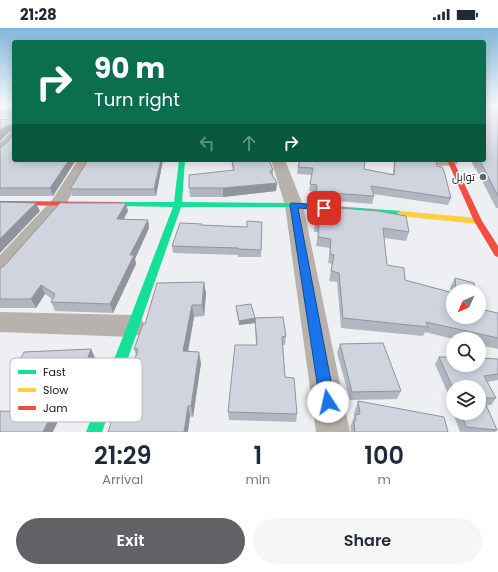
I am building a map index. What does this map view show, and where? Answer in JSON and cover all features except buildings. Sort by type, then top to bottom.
[{"type":"street","points":[[0,149],[12,138]]},
{"type":"street","points":[[0,269],[58,203],[85,162]]},
{"type":"street","points":[[121,358],[178,205],[182,162]]},
{"type":"street","points":[[279,162],[294,205],[333,432]]},
{"type":"street","points":[[451,162],[478,222],[498,254]]},
{"type":"street","points":[[0,204],[294,205],[478,222]]},
{"type":"street","points":[[0,322],[132,326]]},
{"type":"street","points":[[94,432],[98,422]]},
{"type":"traffic: fast","points":[[121,358],[178,205],[182,162]]},
{"type":"traffic: fast","points":[[119,204],[294,205],[401,214]]},
{"type":"traffic: fast","points":[[94,432],[98,422]]},
{"type":"traffic: slow","points":[[401,214],[478,221]]},
{"type":"traffic: jam","points":[[451,162],[478,221],[498,254]]},
{"type":"traffic: jam","points":[[0,203],[119,204]]},
{"type":"place","name":"توابل","points":[[483,177]]},
{"type":"route","points":[[324,208],[294,205],[328,402]]}]
